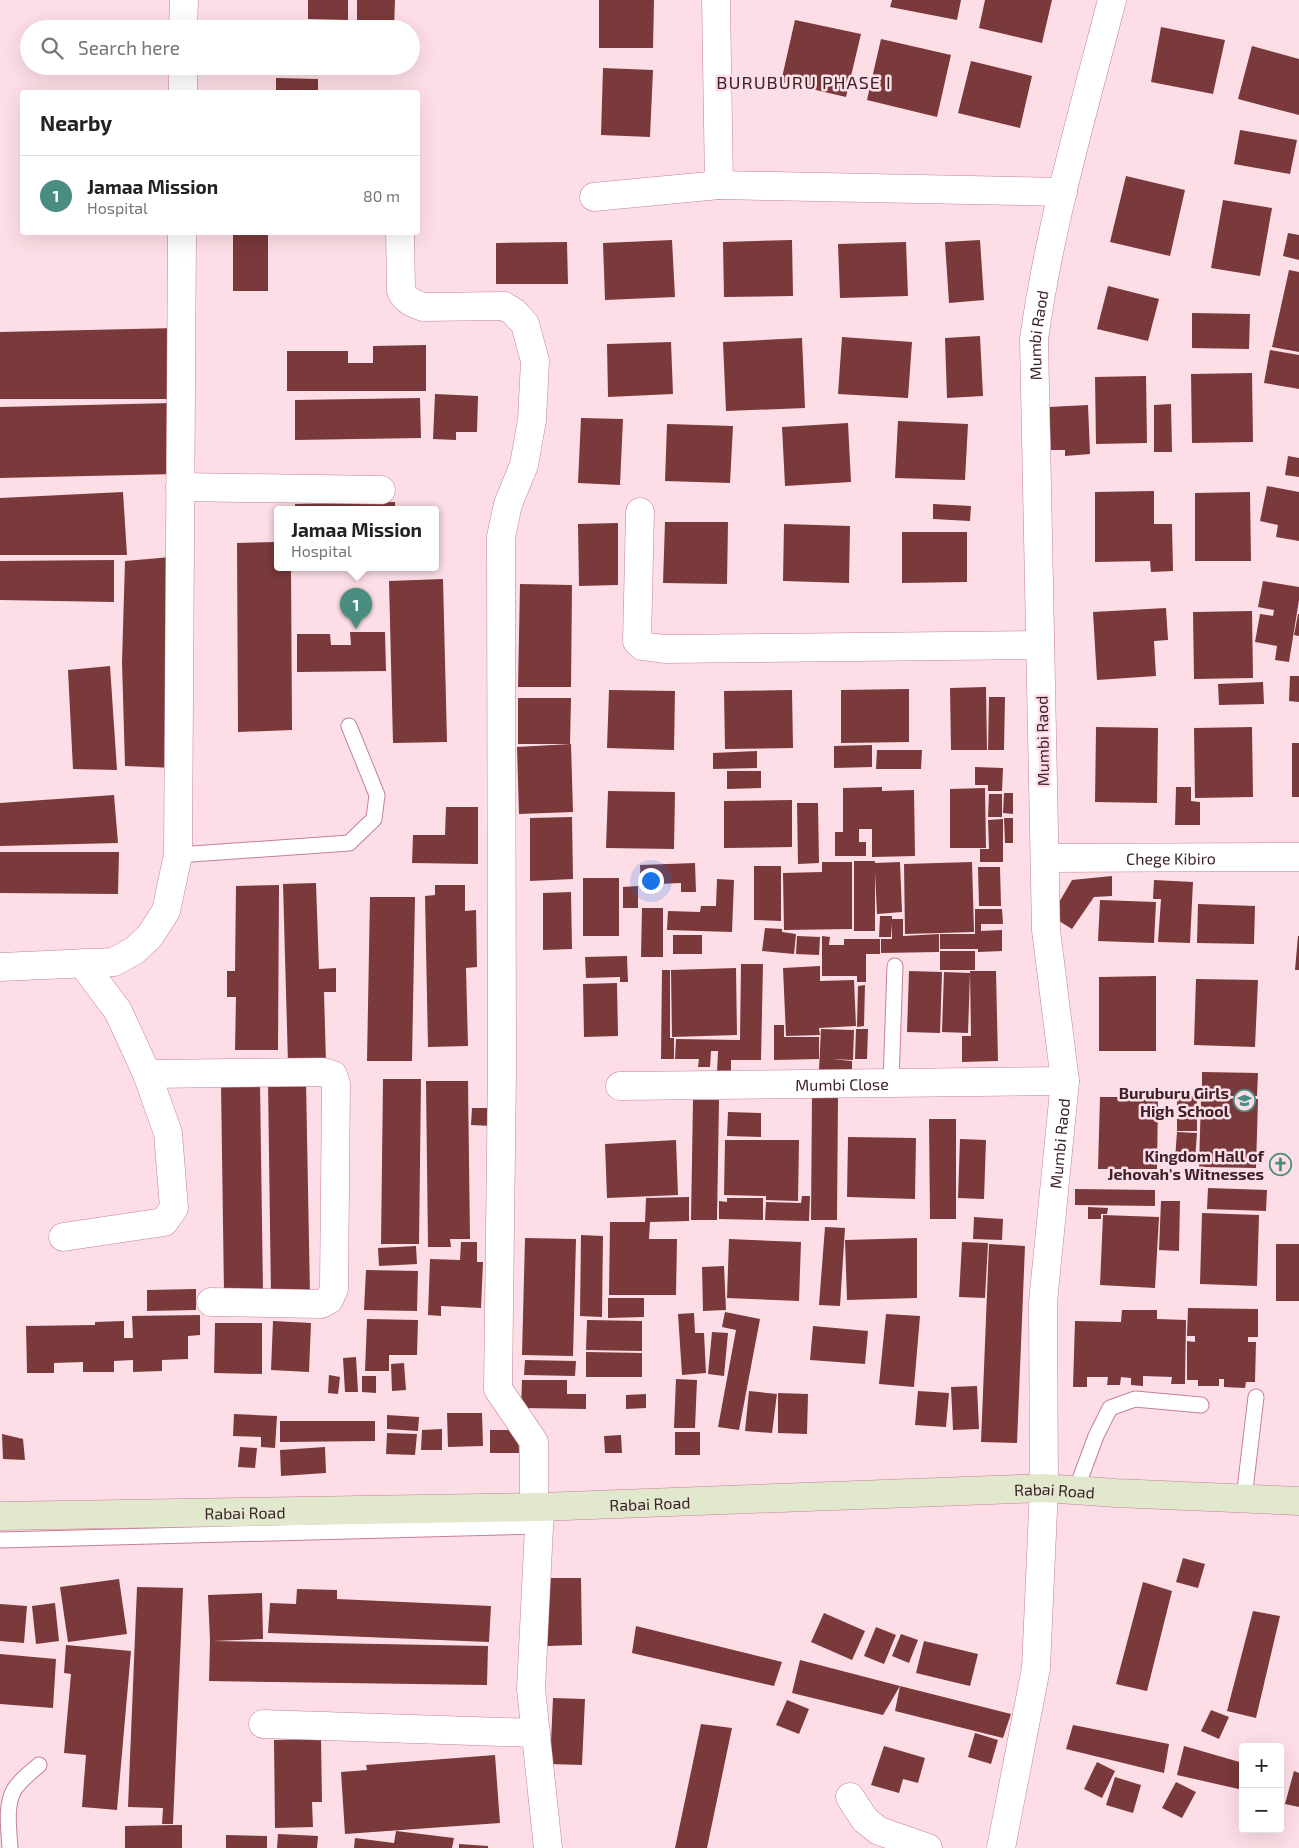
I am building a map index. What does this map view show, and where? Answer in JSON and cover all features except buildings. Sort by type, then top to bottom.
[{"type":"main road","name":"Rabai Road","points":[[0,1516],[538,1513],[1044,1488],[1299,1500]]},
{"type":"street","points":[[183,20],[184,0]]},
{"type":"street","points":[[716,0],[719,185]]},
{"type":"street","name":"Mumbi Raod","points":[[1001,1848],[1036,1668],[1044,1488],[1043,1302],[1065,1081],[1046,930],[1034,339],[1040,290],[1112,0]]},
{"type":"street","points":[[183,75],[183,90]]},
{"type":"street","points":[[594,197],[719,185],[1063,192]]},
{"type":"street","points":[[0,967],[114,962],[135,950],[150,936],[166,911],[178,855],[182,235]]},
{"type":"street","points":[[400,235],[401,291],[404,298],[411,303],[423,307],[504,306],[514,312],[524,324],[535,361],[532,420],[524,465],[508,504],[501,537],[502,1072],[498,1389],[534,1442],[538,1513],[531,1689],[548,1848]]},
{"type":"street","points":[[180,487],[380,490]]},
{"type":"street","points":[[640,512],[637,641],[642,646],[664,649],[1040,645]]},
{"type":"street","name":"Chege Kibiro","points":[[1045,858],[1299,857]]},
{"type":"street","points":[[63,1237],[164,1222],[174,1208],[168,1132],[146,1074],[118,1011],[82,963]]},
{"type":"street","points":[[146,1074],[323,1072],[332,1075],[336,1084],[334,1289],[329,1300],[321,1304],[211,1302]]},
{"type":"street","name":"Mumbi Close","points":[[620,1086],[1065,1081]]},
{"type":"street","points":[[263,1724],[536,1733]]},
{"type":"street","points":[[850,1796],[865,1820],[879,1831],[928,1848]]},
{"type":"lane","points":[[178,855],[349,843],[374,819],[376,795],[349,726]]},
{"type":"lane","points":[[891,1083],[895,966]]},
{"type":"lane","points":[[1244,1498],[1256,1397]]},
{"type":"lane","points":[[1076,1490],[1096,1436],[1110,1408],[1135,1399],[1201,1405]]},
{"type":"lane","points":[[0,1540],[538,1513]]},
{"type":"lane","points":[[10,1848],[9,1801],[20,1782],[39,1765]]},
{"type":"place","name":"Jamaa Mission","points":[[356,629]]},
{"type":"place","name":"Buruburu Girls High School","points":[[1245,1101]]},
{"type":"place","name":"Kingdom Hall of Jehovah's Witnesses","points":[[1280,1164]]},
{"type":"district","name":"BURUBURU PHASE I","points":[[804,82]]}]
